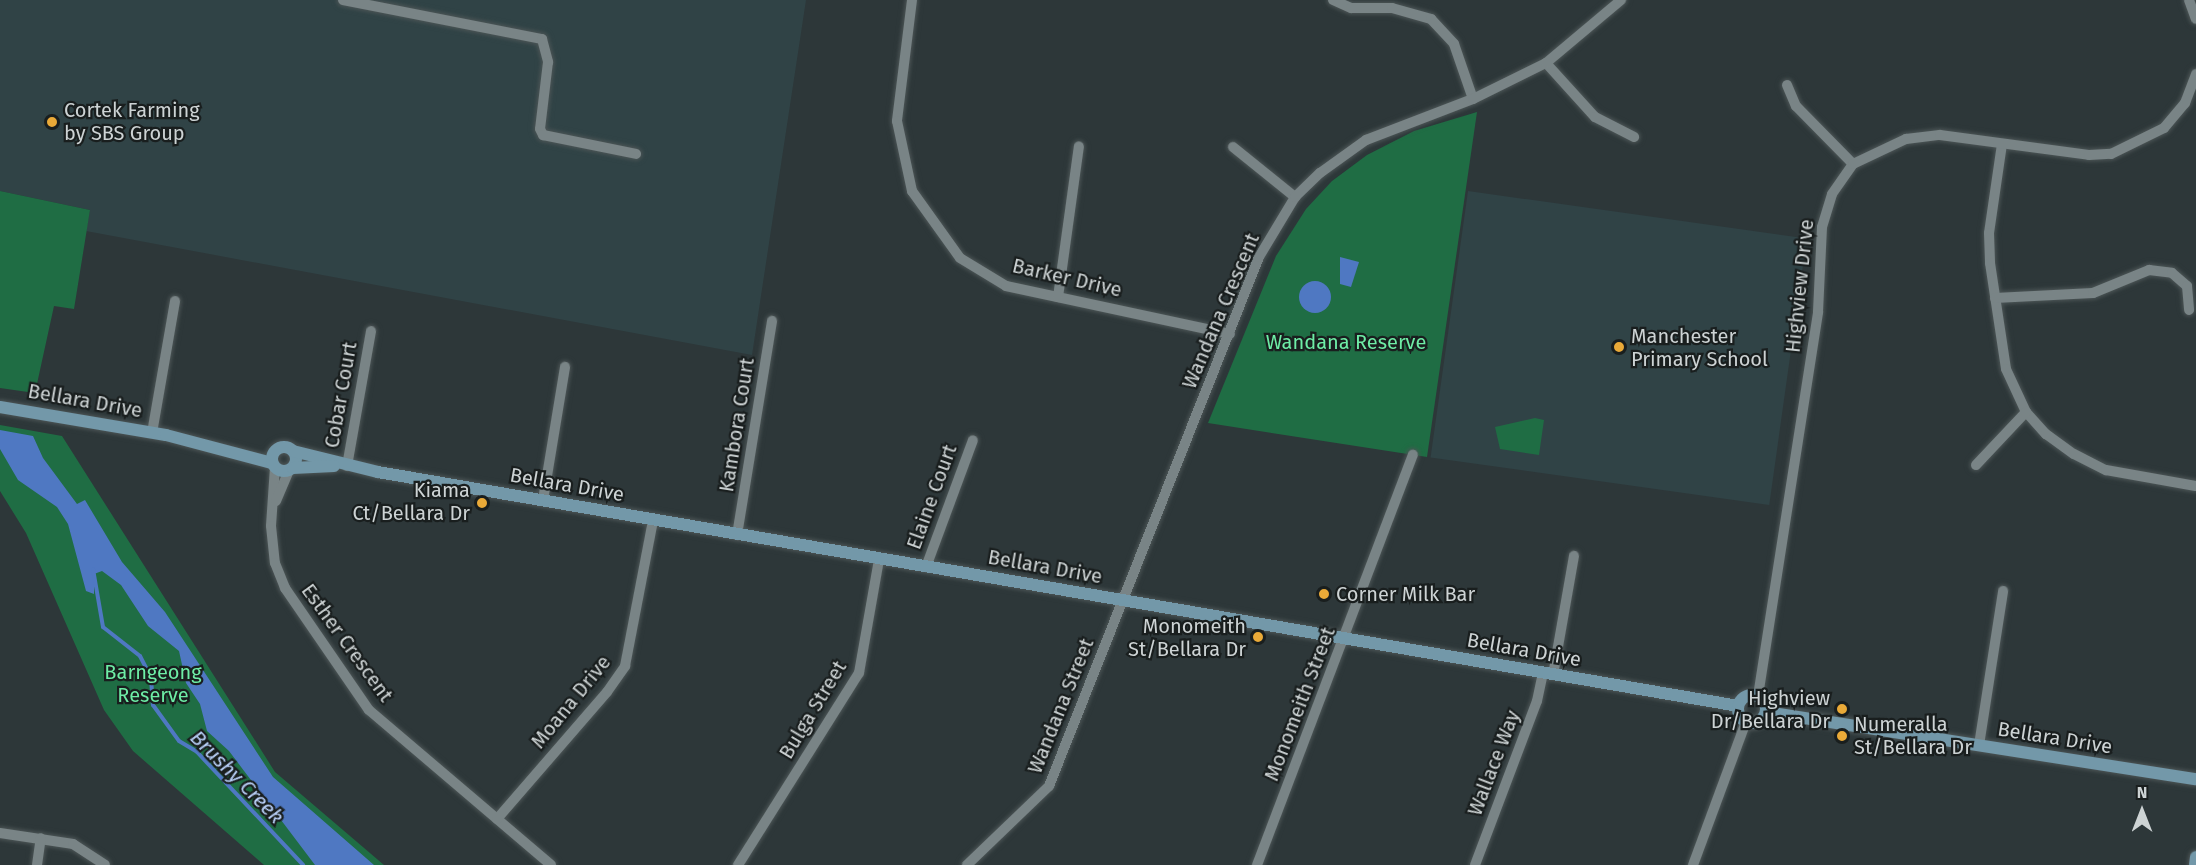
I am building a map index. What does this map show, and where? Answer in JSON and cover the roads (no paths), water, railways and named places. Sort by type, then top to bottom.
[{"type":"main road","name":"Bellara Drive","points":[[0,407],[152,433],[234,450],[274,465]]},
{"type":"main road","points":[[285,447],[293,451],[296,458],[291,469],[274,465],[276,449],[285,447]]},
{"type":"main road","name":"Bellara Drive","points":[[234,450],[276,449]]},
{"type":"main road","name":"Bellara Drive","points":[[293,451],[347,466],[737,535],[1737,706]]},
{"type":"main road","name":"Bellara Drive","points":[[291,469],[347,466]]},
{"type":"main road","points":[[1745,696],[1758,696],[1766,712],[1758,722],[1746,722],[1737,706],[1745,696]]},
{"type":"main road","name":"Bellara Drive","points":[[1766,712],[2196,779]]},
{"type":"main road","points":[[2195,865],[2196,857]]},
{"type":"street","points":[[343,0],[542,39],[548,62],[540,129],[543,135],[636,154]]},
{"type":"street","name":"Barker Drive","points":[[912,0],[897,121],[912,191],[960,258],[1006,286],[1230,334]]},
{"type":"street","points":[[1333,0],[1351,8],[1392,8],[1431,19],[1454,44],[1473,99]]},
{"type":"street","name":"Wandana Crescent","points":[[1123,600],[1259,257],[1295,197],[1320,173],[1366,140],[1473,99],[1546,63],[1621,0]]},
{"type":"street","points":[[2189,0],[2196,19]]},
{"type":"street","points":[[1546,63],[1595,117],[1634,136]]},
{"type":"street","name":"Highview Drive","points":[[1758,696],[1818,312],[1822,227],[1832,194],[1853,164],[1906,139],[1940,135],[2089,156],[2111,154],[2132,147],[2164,128],[2186,103],[2196,74]]},
{"type":"street","points":[[1787,85],[1796,106],[1853,164]]},
{"type":"street","points":[[2002,144],[1989,233],[1995,298],[2006,369],[2026,412],[2046,434],[2074,454],[2106,470],[2196,486]]},
{"type":"street","points":[[1058,297],[1079,146]]},
{"type":"street","points":[[1233,147],[1295,197]]},
{"type":"street","points":[[1995,298],[2093,293],[2150,270],[2172,273],[2187,286],[2189,310]]},
{"type":"street","points":[[152,433],[175,301]]},
{"type":"street","name":"Kambora Court","points":[[737,535],[772,321]]},
{"type":"street","name":"Cobar Court","points":[[347,466],[371,331]]},
{"type":"street","points":[[543,500],[565,367]]},
{"type":"street","points":[[1976,465],[2026,412]]},
{"type":"street","name":"Elaine Court","points":[[926,567],[973,440]]},
{"type":"street","name":"Monomeith Street","points":[[1257,865],[1345,639],[1413,455]]},
{"type":"street","name":"Esther Crescent","points":[[274,465],[271,549],[280,576],[369,710],[551,865]]},
{"type":"street","name":"Esther Crescent","points":[[273,509],[291,469]]},
{"type":"street","name":"Moana Drive","points":[[497,819],[607,692],[625,666],[653,520]]},
{"type":"street","name":"Wallace Way","points":[[1475,865],[1548,674],[1574,556]]},
{"type":"street","name":"Bulga Street","points":[[738,865],[859,673],[879,559]]},
{"type":"street","points":[[1979,745],[2003,591]]},
{"type":"street","name":"Wandana Street","points":[[967,865],[1049,786],[1123,600]]},
{"type":"street","points":[[1693,865],[1746,722]]},
{"type":"street","points":[[0,833],[41,838],[82,847],[105,865]]},
{"type":"street","points":[[37,865],[41,838]]},
{"type":"water","points":[[1340,257],[1359,262],[1351,287],[1340,284]]},
{"type":"water","points":[[1315,281],[1326,286],[1331,297],[1326,308],[1315,313],[1304,308],[1299,297],[1304,286]]},
{"type":"water","points":[[0,430],[33,436],[43,458],[77,504],[85,500],[122,562],[165,612],[273,777],[374,865],[315,865],[229,751],[207,731],[200,704],[186,683],[179,651],[148,626],[121,585],[102,571],[94,574],[94,594],[86,591],[68,524],[57,507],[18,480],[0,449]]},
{"type":"waterway","name":"Brushy Creek","points":[[93,569],[103,627],[140,656],[151,678],[153,705],[179,741],[197,752],[303,865]]},
{"type":"place","name":"Cortek Farming by SBS Group","points":[[52,122]]},
{"type":"place","name":"Manchester Primary School","points":[[1619,347]]},
{"type":"place","name":"Kiama Ct/Bellara Dr","points":[[482,503]]},
{"type":"place","name":"Corner Milk Bar","points":[[1324,594]]},
{"type":"place","name":"Monomeith St/Bellara Dr","points":[[1258,637]]},
{"type":"place","name":"Highview Dr/Bellara Dr","points":[[1842,709]]},
{"type":"place","name":"Numeralla St/Bellara Dr","points":[[1842,736]]},
{"type":"park label","name":"Wandana Reserve","points":[[1346,342]]},
{"type":"park label","name":"Barngeong Reserve","points":[[153,684]]}]
